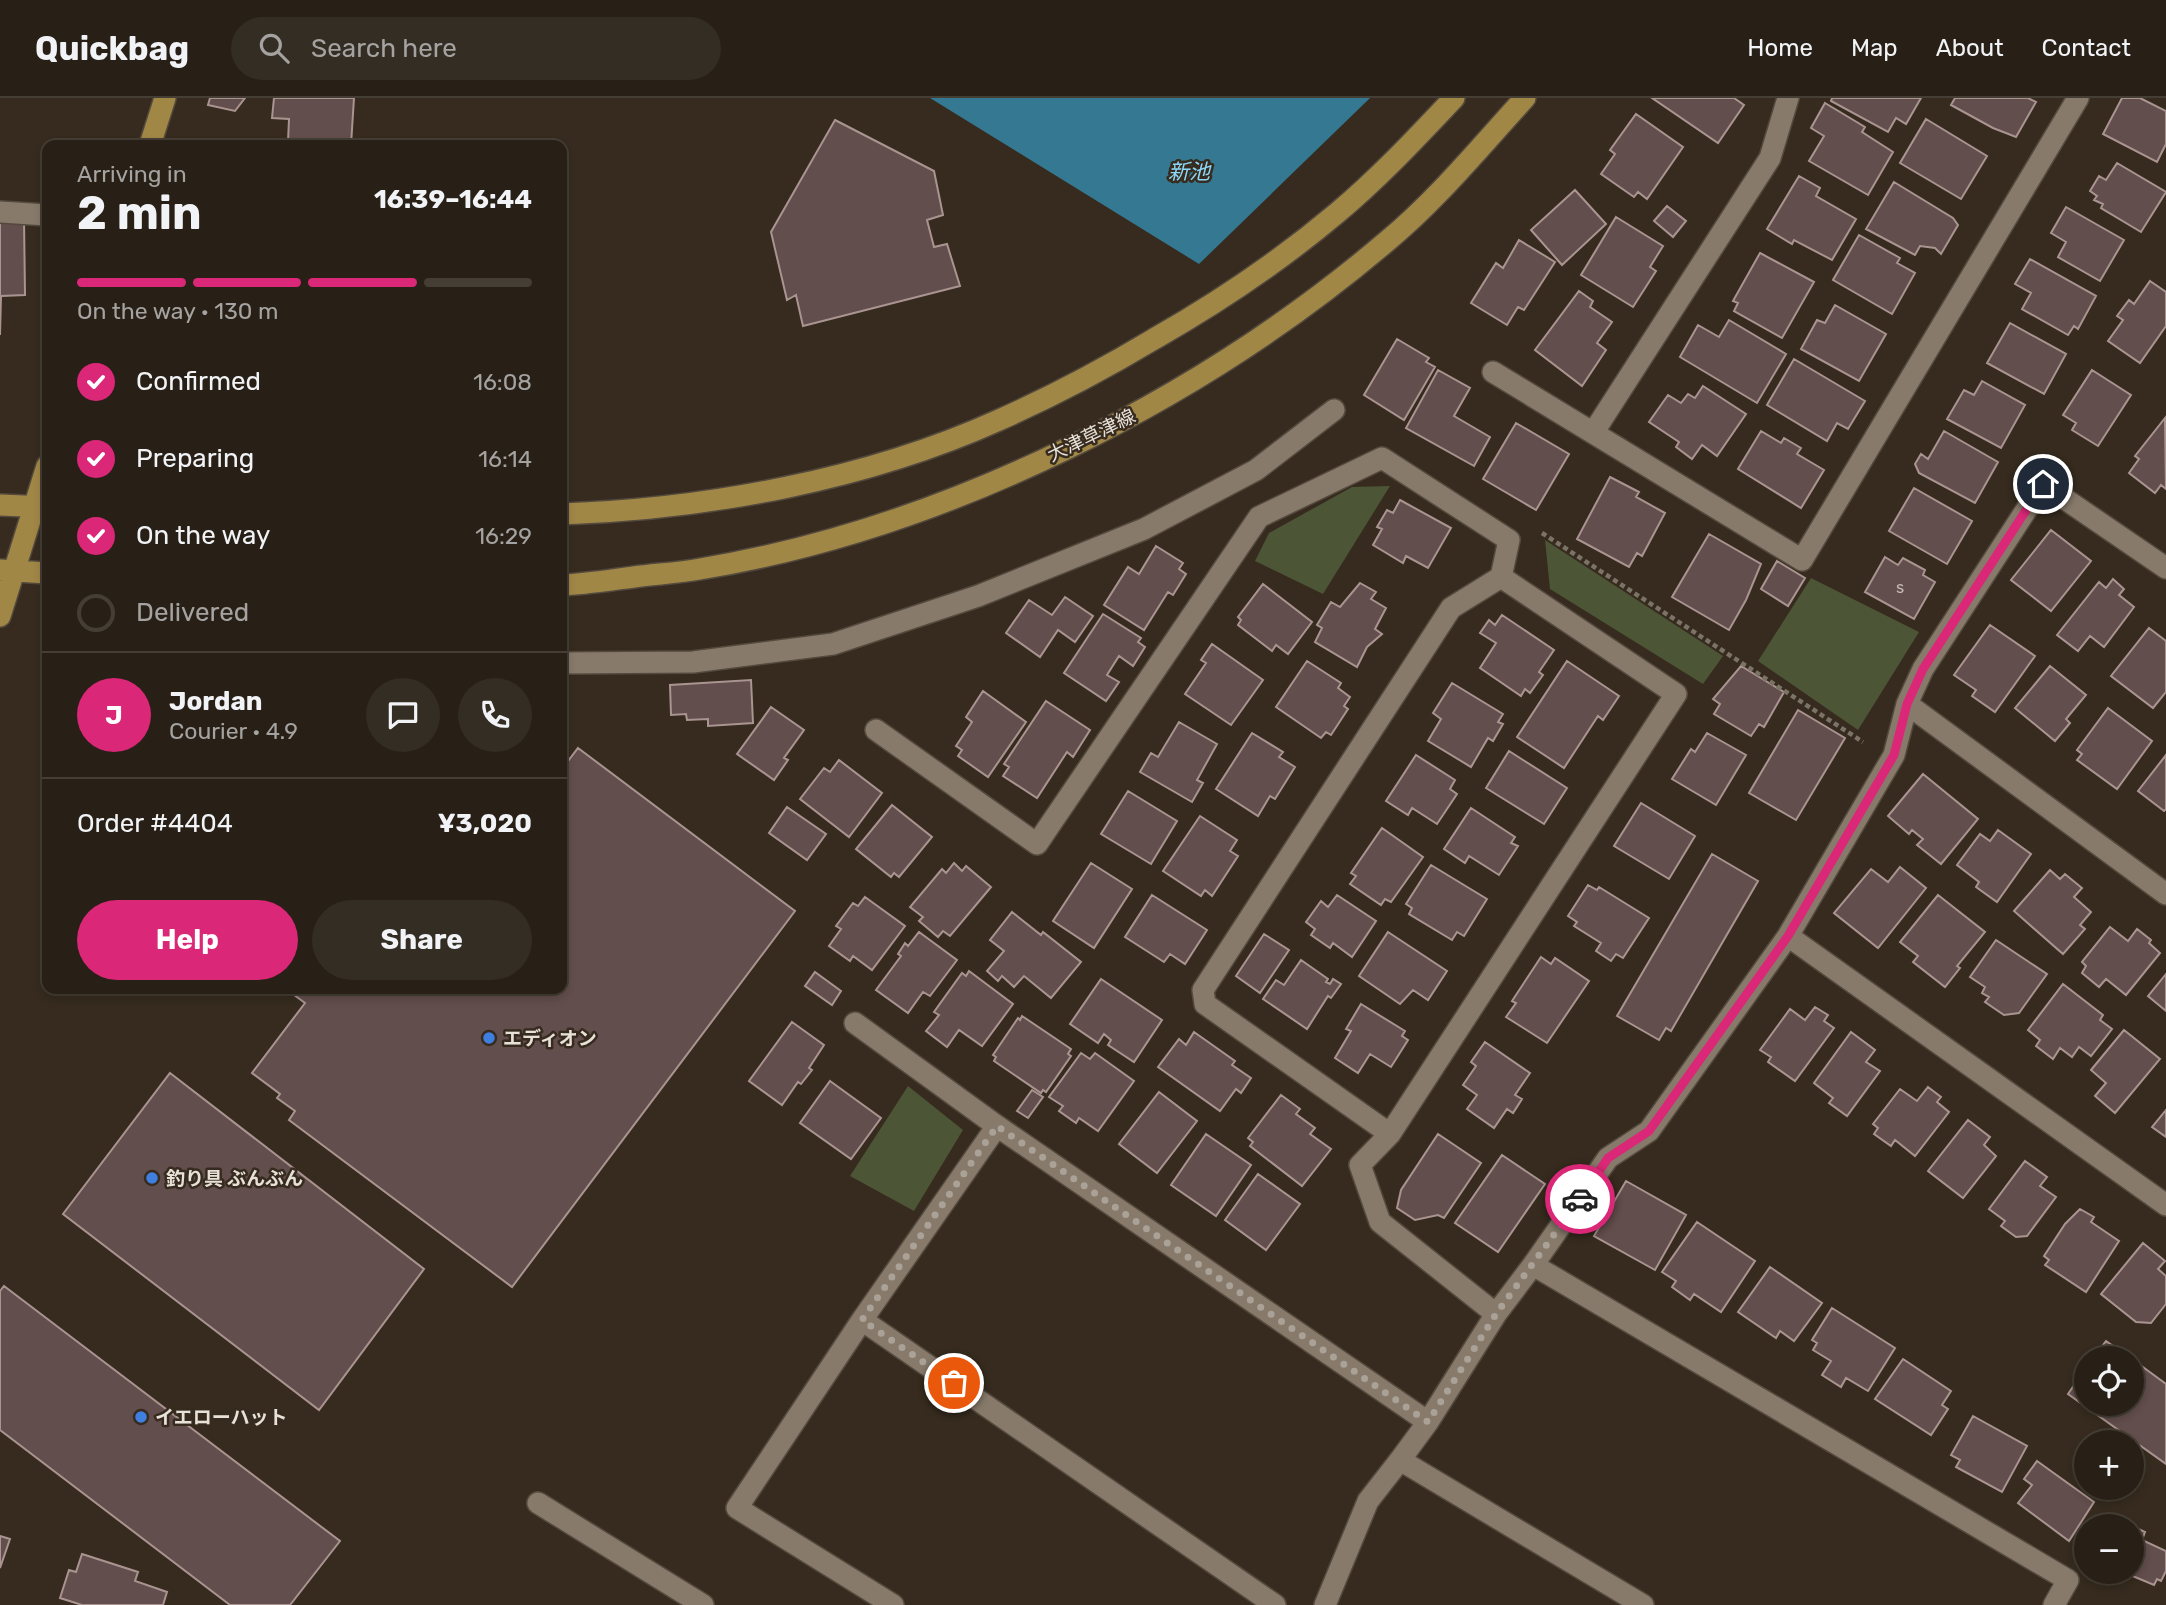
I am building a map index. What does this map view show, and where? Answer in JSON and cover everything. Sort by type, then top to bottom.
[{"type":"main road","points":[[152,140],[165,98]]},
{"type":"main road","points":[[567,514],[620,512],[719,500],[809,482],[904,456],[1009,416],[1090,377],[1256,276],[1337,213],[1397,159],[1454,98]]},
{"type":"main road","name":"大津草津線","points":[[567,583],[699,569],[775,554],[870,528],[980,487],[1068,448],[1150,406],[1243,349],[1307,304],[1388,241],[1525,98]]},
{"type":"main road","points":[[0,505],[41,507],[7,571],[0,615]]},
{"type":"main road","points":[[7,571],[42,573]]},
{"type":"street","points":[[1593,433],[1770,158],[1788,98]]},
{"type":"street","points":[[1493,372],[1802,560],[2078,98]]},
{"type":"street","points":[[0,212],[42,215]]},
{"type":"street","points":[[567,663],[693,662],[833,644],[873,631],[978,596],[1144,529],[1256,470],[1334,410]]},
{"type":"street","points":[[876,730],[1037,844],[1259,517],[1382,458],[1508,540],[1501,577],[1451,608],[1203,990],[1205,1004],[1390,1134]]},
{"type":"street","points":[[1325,1605],[1368,1501],[1428,1422],[1496,1314],[1608,1158],[1649,1131],[1788,936],[1894,755],[1907,704],[1923,669],[2043,484],[2166,568]]},
{"type":"street","points":[[1496,1314],[1380,1223],[1360,1165],[1390,1134],[1676,694],[1501,577]]},
{"type":"street","points":[[1907,704],[2166,894]]},
{"type":"street","points":[[1788,936],[2166,1205]]},
{"type":"street","points":[[855,1023],[997,1126],[1428,1422]]},
{"type":"street","points":[[893,1605],[737,1508],[862,1320],[997,1126]]},
{"type":"street","points":[[1533,1265],[2068,1580],[2054,1605]]},
{"type":"street","points":[[862,1320],[1275,1605]]},
{"type":"street","points":[[1400,1460],[1643,1605]]},
{"type":"street","points":[[538,1503],[703,1605]]},
{"type":"path","points":[[1508,540],[1528,523],[1873,748]]},
{"type":"green space","points":[[1390,486],[1323,594],[1255,561],[1269,533],[1352,487]]},
{"type":"green space","points":[[1545,540],[1723,656],[1703,684],[1550,589]]},
{"type":"green space","points":[[1811,578],[1919,632],[1858,730],[1758,661]]},
{"type":"green space","points":[[908,1086],[963,1130],[914,1211],[850,1176]]},
{"type":"water","name":"新池","points":[[930,98],[1370,98],[1199,264]]},
{"type":"building","points":[[210,98],[245,98],[235,111],[208,105]]},
{"type":"building","points":[[274,98],[354,98],[351,140],[288,140],[289,119],[272,118]]},
{"type":"building","points":[[1652,98],[1734,98],[1744,105],[1718,143]]},
{"type":"building","points":[[1832,98],[1921,98],[1906,124],[1896,118],[1888,132],[1831,101]]},
{"type":"building","points":[[1955,98],[2028,98],[2036,102],[2016,137],[1951,105]]},
{"type":"building","points":[[2122,98],[2140,98],[2166,111],[2166,144],[2157,162],[2103,134]]},
{"type":"building","points":[[1825,103],[1865,127],[1862,132],[1893,152],[1868,195],[1809,161],[1824,136],[1811,128]]},
{"type":"building","points":[[1636,114],[1683,147],[1647,199],[1638,192],[1634,197],[1601,174],[1615,154],[1610,150]]},
{"type":"building","points":[[1926,119],[1987,156],[1961,199],[1900,163]]},
{"type":"building","points":[[835,120],[934,171],[943,215],[927,220],[934,247],[947,244],[960,286],[803,326],[796,295],[787,300],[771,232]]},
{"type":"building","points":[[2117,163],[2166,192],[2141,232],[2101,208],[2103,204],[2094,200],[2097,196],[2090,191],[2099,176],[2106,180]]},
{"type":"building","points":[[1799,176],[1820,188],[1816,196],[1856,219],[1832,260],[1794,240],[1792,244],[1767,229]]},
{"type":"building","points":[[1894,182],[1953,218],[1958,225],[1941,254],[1935,248],[1920,246],[1915,255],[1866,229]]},
{"type":"building","points":[[1575,190],[1606,224],[1562,265],[1531,230]]},
{"type":"building","points":[[1667,206],[1686,221],[1673,237],[1654,221]]},
{"type":"building","points":[[2066,207],[2124,240],[2100,281],[2058,257],[2066,242],[2051,233]]},
{"type":"building","points":[[1616,217],[1663,246],[1650,267],[1656,271],[1633,307],[1581,275]]},
{"type":"building","points":[[24,218],[25,295],[1,296],[0,335],[0,219]]},
{"type":"building","points":[[1859,235],[1900,258],[1897,263],[1915,273],[1892,314],[1833,280]]},
{"type":"building","points":[[1519,240],[1555,262],[1524,310],[1518,307],[1507,325],[1471,303],[1496,263],[1503,268]]},
{"type":"building","points":[[1760,253],[1814,282],[1782,338],[1734,311],[1738,303],[1733,301]]},
{"type":"building","points":[[2030,259],[2096,296],[2078,329],[2074,326],[2068,335],[2022,309],[2031,293],[2015,284]]},
{"type":"building","points":[[2150,281],[2166,292],[2166,326],[2140,363],[2108,341],[2123,320],[2117,316],[2129,300],[2134,304]]},
{"type":"building","points":[[1579,291],[1593,301],[1590,307],[1612,322],[1597,343],[1606,350],[1582,386],[1535,350]]},
{"type":"building","points":[[1835,305],[1886,334],[1859,381],[1801,349],[1817,320],[1825,323]]},
{"type":"building","points":[[1729,320],[1786,354],[1757,403],[1680,357],[1698,325],[1719,337]]},
{"type":"building","points":[[2010,323],[2066,354],[2044,394],[1987,363]]},
{"type":"building","points":[[1397,339],[1429,358],[1426,362],[1435,367],[1404,420],[1364,395]]},
{"type":"building","points":[[1794,359],[1865,401],[1848,429],[1837,423],[1827,441],[1767,405]]},
{"type":"building","points":[[1438,370],[1470,388],[1454,416],[1490,437],[1474,466],[1406,428]]},
{"type":"building","points":[[2092,370],[2131,395],[2098,446],[2072,430],[2076,423],[2063,415]]},
{"type":"building","points":[[1982,381],[2025,405],[2001,448],[1947,419],[1964,390],[1974,395]]},
{"type":"building","points":[[1703,386],[1746,414],[1717,456],[1702,445],[1692,459],[1676,447],[1679,442],[1649,422],[1668,395],[1681,403],[1688,394],[1695,398]]},
{"type":"building","points":[[2165,418],[2166,489],[2161,485],[2155,493],[2129,473],[2139,459],[2135,456]]},
{"type":"building","points":[[1516,423],[1569,454],[1536,510],[1483,479]]},
{"type":"building","points":[[1761,431],[1781,443],[1784,438],[1801,448],[1797,454],[1824,470],[1801,508],[1738,469]]},
{"type":"building","points":[[1944,431],[1998,462],[1975,503],[1919,473],[1915,464],[1921,454],[1928,459]]},
{"type":"building","points":[[1610,477],[1639,492],[1636,497],[1665,513],[1642,556],[1637,553],[1629,567],[1577,539]]},
{"type":"building","points":[[1914,488],[1972,521],[1947,564],[1889,531]]},
{"type":"building","points":[[1400,500],[1451,528],[1428,568],[1406,556],[1403,563],[1373,545],[1382,529],[1377,527],[1387,510],[1393,513]]},
{"type":"building","points":[[2051,530],[2091,561],[2051,611],[2011,580]]},
{"type":"building","points":[[1709,534],[1761,564],[1746,600],[1729,630],[1672,597]]},
{"type":"building","points":[[1156,546],[1183,563],[1179,569],[1186,574],[1173,595],[1168,592],[1144,630],[1104,605],[1128,567],[1139,574]]},
{"type":"building","points":[[1885,557],[1898,565],[1903,558],[1925,570],[1923,575],[1935,582],[1914,619],[1865,592]]},
{"type":"building","points":[[1777,561],[1805,578],[1788,606],[1761,589]]},
{"type":"building","points":[[2113,579],[2124,589],[2119,595],[2134,607],[2104,647],[2090,636],[2078,651],[2057,635],[2099,582],[2106,588]]},
{"type":"building","points":[[1360,583],[1376,592],[1371,599],[1386,608],[1375,629],[1382,634],[1367,647],[1357,667],[1315,642],[1322,628],[1317,625],[1331,602],[1340,607]]},
{"type":"building","points":[[1263,584],[1312,622],[1288,654],[1276,645],[1272,651],[1238,625],[1241,620],[1238,617]]},
{"type":"building","points":[[1065,597],[1093,616],[1075,642],[1058,630],[1040,657],[1006,633],[1029,600],[1052,615]]},
{"type":"building","points":[[1103,614],[1141,638],[1138,642],[1145,647],[1133,666],[1119,656],[1107,675],[1119,682],[1106,701],[1064,673]]},
{"type":"building","points":[[1502,615],[1554,650],[1539,672],[1543,675],[1530,693],[1525,689],[1521,696],[1480,668],[1496,643],[1480,633],[1489,620],[1495,625]]},
{"type":"building","points":[[1990,625],[2035,656],[1995,712],[1972,696],[1976,690],[1954,675]]},
{"type":"building","points":[[2149,628],[2166,641],[2166,692],[2153,708],[2111,676]]},
{"type":"building","points":[[1212,644],[1263,680],[1231,725],[1185,694],[1206,663],[1201,660]]},
{"type":"building","points":[[1307,661],[1341,683],[1338,688],[1350,697],[1344,706],[1348,709],[1331,735],[1326,732],[1321,738],[1276,707]]},
{"type":"building","points":[[1567,661],[1619,696],[1603,720],[1598,716],[1564,768],[1517,737]]},
{"type":"building","points":[[1741,666],[1784,692],[1764,727],[1759,724],[1751,736],[1714,714],[1720,704],[1713,699]]},
{"type":"building","points":[[2050,666],[2086,695],[2066,719],[2070,723],[2055,741],[2015,708]]},
{"type":"building","points":[[751,680],[753,723],[708,726],[708,719],[687,720],[686,714],[671,715],[670,685]]},
{"type":"building","points":[[1452,683],[1503,714],[1498,722],[1503,724],[1493,741],[1488,738],[1471,767],[1428,741],[1441,719],[1433,713]]},
{"type":"building","points":[[983,691],[1026,722],[988,777],[958,756],[962,750],[956,746],[972,722],[966,717]]},
{"type":"building","points":[[1046,701],[1090,730],[1073,757],[1067,752],[1037,798],[1003,776],[1009,767],[1004,764]]},
{"type":"building","points":[[771,707],[804,730],[784,758],[788,760],[774,780],[737,754]]},
{"type":"building","points":[[2108,708],[2152,741],[2117,789],[2077,760],[2082,754],[2077,750]]},
{"type":"building","points":[[1798,710],[1845,738],[1796,820],[1749,793]]},
{"type":"building","points":[[1179,722],[1217,744],[1197,780],[1203,783],[1192,802],[1140,772],[1151,753],[1158,757]]},
{"type":"building","points":[[1252,733],[1283,752],[1279,757],[1295,767],[1275,799],[1270,796],[1258,816],[1216,789]]},
{"type":"building","points":[[1707,733],[1746,755],[1716,805],[1672,779],[1691,749],[1695,752]]},
{"type":"building","name":"エディオン","points":[[578,748],[795,911],[512,1287],[289,1120],[295,1111],[277,1098],[280,1094],[252,1073],[305,1003],[293,994],[567,994],[567,762]]},
{"type":"building","points":[[1509,751],[1567,788],[1544,824],[1486,788]]},
{"type":"building","points":[[1416,755],[1455,780],[1450,789],[1457,794],[1437,824],[1412,808],[1408,815],[1386,801]]},
{"type":"building","points":[[2166,755],[2166,809],[2164,811],[2138,791]]},
{"type":"building","points":[[839,760],[882,793],[849,837],[800,799],[824,768],[830,772]]},
{"type":"building","points":[[1923,774],[1978,819],[1941,864],[1917,845],[1923,839],[1912,830],[1909,834],[1888,816]]},
{"type":"building","points":[[1128,791],[1177,821],[1151,864],[1101,834]]},
{"type":"building","points":[[1641,803],[1695,836],[1669,879],[1614,846]]},
{"type":"building","points":[[892,805],[932,837],[899,877],[894,873],[891,877],[856,849]]},
{"type":"building","points":[[787,807],[826,834],[807,860],[769,833]]},
{"type":"building","points":[[1471,808],[1515,837],[1511,843],[1518,846],[1499,875],[1469,856],[1465,863],[1444,849]]},
{"type":"building","points":[[1200,816],[1237,840],[1230,851],[1238,856],[1212,896],[1205,890],[1201,896],[1163,871]]},
{"type":"building","points":[[1382,828],[1423,857],[1391,902],[1385,899],[1381,905],[1350,884],[1356,876],[1351,873]]},
{"type":"building","points":[[1998,830],[2031,854],[1997,902],[1976,887],[1979,882],[1957,865],[1980,834],[1990,841]]},
{"type":"building","points":[[1712,854],[1758,881],[1671,1031],[1666,1028],[1659,1040],[1617,1016]]},
{"type":"building","points":[[954,863],[962,871],[966,866],[991,887],[950,936],[943,931],[938,937],[919,921],[923,917],[910,907],[942,869],[946,873]]},
{"type":"building","points":[[1091,863],[1132,889],[1094,948],[1053,921]]},
{"type":"building","points":[[1431,865],[1487,899],[1464,936],[1457,932],[1452,940],[1409,914],[1412,908],[1406,904]]},
{"type":"building","points":[[1900,867],[1926,888],[1878,948],[1834,913],[1871,869],[1888,882]]},
{"type":"building","points":[[2050,870],[2060,879],[2065,874],[2082,888],[2074,897],[2091,912],[2080,925],[2085,929],[2063,954],[2014,911]]},
{"type":"building","points":[[1588,885],[1597,890],[1599,887],[1649,918],[1623,958],[1616,954],[1611,961],[1596,951],[1601,943],[1574,926],[1577,922],[1568,916]]},
{"type":"building","points":[[1152,895],[1207,930],[1185,964],[1170,954],[1164,962],[1125,937]]},
{"type":"building","points":[[1337,895],[1376,921],[1352,957],[1333,943],[1330,948],[1311,935],[1315,929],[1306,922],[1321,901],[1328,907]]},
{"type":"building","points":[[1938,895],[1985,932],[1957,966],[1960,968],[1945,987],[1913,962],[1918,956],[1900,942]]},
{"type":"building","points":[[865,897],[905,926],[872,970],[853,956],[850,961],[829,946],[841,929],[836,926],[853,903],[858,906]]},
{"type":"building","points":[[1012,912],[1081,962],[1051,998],[1024,976],[1014,987],[1002,976],[998,981],[987,971],[1004,951],[990,940]]},
{"type":"building","points":[[2110,927],[2128,941],[2137,929],[2151,940],[2149,943],[2160,953],[2126,995],[2106,979],[2099,987],[2082,973],[2086,966],[2082,962]]},
{"type":"building","points":[[919,932],[957,960],[930,996],[923,992],[908,1013],[876,990],[901,956],[898,954],[905,943],[908,946]]},
{"type":"building","points":[[1388,932],[1447,971],[1428,1000],[1413,990],[1400,1004],[1359,976]]},
{"type":"building","points":[[1264,934],[1289,950],[1260,993],[1236,976]]},
{"type":"building","points":[[1996,940],[2047,974],[2019,1013],[2004,1015],[1985,1002],[1989,997],[1982,993],[1985,987],[1970,977]]},
{"type":"building","points":[[1541,957],[1551,964],[1555,958],[1589,981],[1547,1043],[1506,1017],[1516,1003],[1512,1001]]},
{"type":"building","points":[[1301,960],[1328,979],[1326,982],[1330,984],[1333,979],[1341,984],[1331,998],[1328,996],[1307,1029],[1263,999],[1276,980],[1284,985]]},
{"type":"building","points":[[969,971],[1013,1004],[982,1046],[959,1030],[947,1047],[926,1031],[939,1015],[934,1012],[962,973],[966,976]]},
{"type":"building","points":[[815,972],[841,991],[832,1005],[805,986]]},
{"type":"building","points":[[2166,974],[2166,1011],[2148,996]]},
{"type":"building","points":[[1101,979],[1162,1020],[1134,1062],[1108,1045],[1111,1040],[1104,1034],[1098,1043],[1070,1024]]},
{"type":"building","points":[[2063,984],[2103,1015],[2100,1020],[2112,1029],[2091,1056],[2079,1047],[2072,1057],[2060,1048],[2053,1059],[2036,1046],[2040,1040],[2028,1030]]},
{"type":"building","points":[[1361,1004],[1405,1031],[1402,1036],[1408,1040],[1391,1067],[1370,1054],[1358,1073],[1335,1058],[1351,1031],[1346,1029]]},
{"type":"building","points":[[1815,1007],[1828,1015],[1824,1021],[1834,1028],[1795,1081],[1768,1062],[1771,1057],[1760,1050],[1790,1009],[1805,1020]]},
{"type":"building","points":[[1022,1016],[1071,1049],[1068,1054],[1071,1056],[1046,1092],[1043,1090],[1041,1093],[994,1061],[996,1057],[993,1055]]},
{"type":"building","points":[[792,1022],[824,1045],[809,1068],[812,1070],[801,1084],[798,1082],[782,1105],[749,1081]]},
{"type":"building","points":[[2124,1030],[2160,1059],[2115,1113],[2095,1096],[2106,1083],[2091,1070]]},
{"type":"building","points":[[1194,1032],[1235,1061],[1232,1065],[1251,1078],[1241,1093],[1236,1089],[1220,1111],[1158,1067],[1179,1039],[1186,1045]]},
{"type":"building","points":[[1851,1032],[1875,1050],[1866,1062],[1880,1071],[1847,1116],[1829,1103],[1833,1098],[1814,1083]]},
{"type":"building","points":[[1485,1042],[1530,1073],[1515,1095],[1522,1099],[1513,1113],[1507,1109],[1494,1128],[1467,1109],[1477,1095],[1463,1085],[1476,1066],[1471,1062]]},
{"type":"building","points":[[1081,1053],[1090,1059],[1095,1053],[1134,1081],[1098,1131],[1079,1118],[1076,1123],[1059,1111],[1063,1106],[1049,1097]]},
{"type":"building","points":[[170,1073],[424,1269],[319,1410],[63,1214]]},
{"type":"building","points":[[830,1081],[881,1118],[851,1159],[800,1123]]},
{"type":"building","points":[[1928,1087],[1941,1097],[1937,1102],[1949,1112],[1915,1156],[1895,1140],[1891,1146],[1874,1134],[1878,1128],[1873,1124],[1900,1089],[1917,1101]]},
{"type":"building","points":[[1032,1090],[1043,1097],[1028,1118],[1017,1111]]},
{"type":"building","points":[[1159,1092],[1197,1121],[1157,1173],[1119,1144]]},
{"type":"building","points":[[1281,1095],[1300,1109],[1296,1114],[1315,1128],[1310,1134],[1331,1149],[1302,1186],[1250,1146],[1253,1142],[1248,1138]]},
{"type":"building","points":[[2166,1110],[2166,1137],[2152,1127]]},
{"type":"building","points":[[1968,1120],[1990,1137],[1984,1145],[1996,1156],[1963,1198],[1928,1171]]},
{"type":"building","points":[[1206,1134],[1251,1165],[1216,1216],[1171,1185]]},
{"type":"building","points":[[1438,1134],[1481,1163],[1444,1218],[1438,1215],[1415,1220],[1397,1208],[1401,1190]]},
{"type":"building","points":[[1502,1155],[1545,1184],[1498,1252],[1455,1223]]},
{"type":"building","points":[[2025,1161],[2047,1177],[2040,1186],[2056,1197],[2027,1236],[2016,1237],[2001,1226],[2005,1221],[1989,1209]]},
{"type":"building","points":[[1258,1174],[1300,1204],[1266,1250],[1225,1220]]},
{"type":"building","points":[[1626,1181],[1686,1215],[1655,1270],[1594,1236]]},
{"type":"building","points":[[2080,1209],[2094,1217],[2091,1222],[2119,1241],[2086,1292],[2045,1265],[2049,1260],[2044,1256],[2065,1224]]},
{"type":"building","points":[[1697,1222],[1755,1261],[1721,1312],[1694,1294],[1690,1300],[1672,1287],[1676,1281],[1662,1272]]},
{"type":"building","points":[[2143,1243],[2165,1261],[2158,1269],[2166,1276],[2166,1304],[2151,1323],[2136,1322],[2101,1294]]},
{"type":"building","points":[[1770,1267],[1822,1303],[1794,1341],[1780,1331],[1776,1338],[1738,1312]]},
{"type":"building","points":[[4,1286],[340,1541],[290,1605],[230,1605],[0,1430],[0,1291]]},
{"type":"building","points":[[1832,1308],[1895,1348],[1868,1391],[1846,1378],[1841,1387],[1822,1375],[1831,1361],[1813,1350],[1817,1343],[1812,1340]]},
{"type":"building","points":[[1903,1359],[1951,1391],[1942,1405],[1948,1409],[1931,1435],[1875,1399]]},
{"type":"building","points":[[2144,1368],[2166,1384],[2166,1464],[2144,1448],[2144,1430],[2118,1430],[2099,1416],[2144,1416]]},
{"type":"building","points":[[2074,1385],[2074,1398],[2068,1394]]},
{"type":"building","points":[[1973,1416],[2027,1446],[2002,1492],[1956,1467],[1960,1460],[1951,1455]]},
{"type":"building","points":[[2037,1461],[2074,1488],[2074,1500],[2094,1502],[2086,1514],[2074,1514],[2074,1533],[2069,1541],[2018,1503],[2032,1485],[2024,1479]]},
{"type":"building","points":[[0,1536],[10,1539],[0,1568]]},
{"type":"building","points":[[2144,1541],[2166,1551],[2166,1571],[2161,1581],[2157,1579],[2154,1585],[2144,1581]]},
{"type":"building","points":[[82,1554],[138,1572],[135,1581],[167,1592],[163,1605],[82,1605],[60,1598],[69,1570],[76,1572]]},
{"type":"way so far","points":[[954,1383],[862,1320],[997,1126],[1428,1422],[1496,1314],[1580,1199]]},
{"type":"place","name":"エディオン","points":[[489,1038]]},
{"type":"place","name":"釣り具 ぶんぶん","points":[[152,1178]]},
{"type":"place","name":"イエローハット","points":[[141,1417]]},
{"type":"route","points":[[1580,1199],[1608,1158],[1649,1131],[1788,936],[1894,755],[1907,704],[1923,669],[2043,484]]}]
